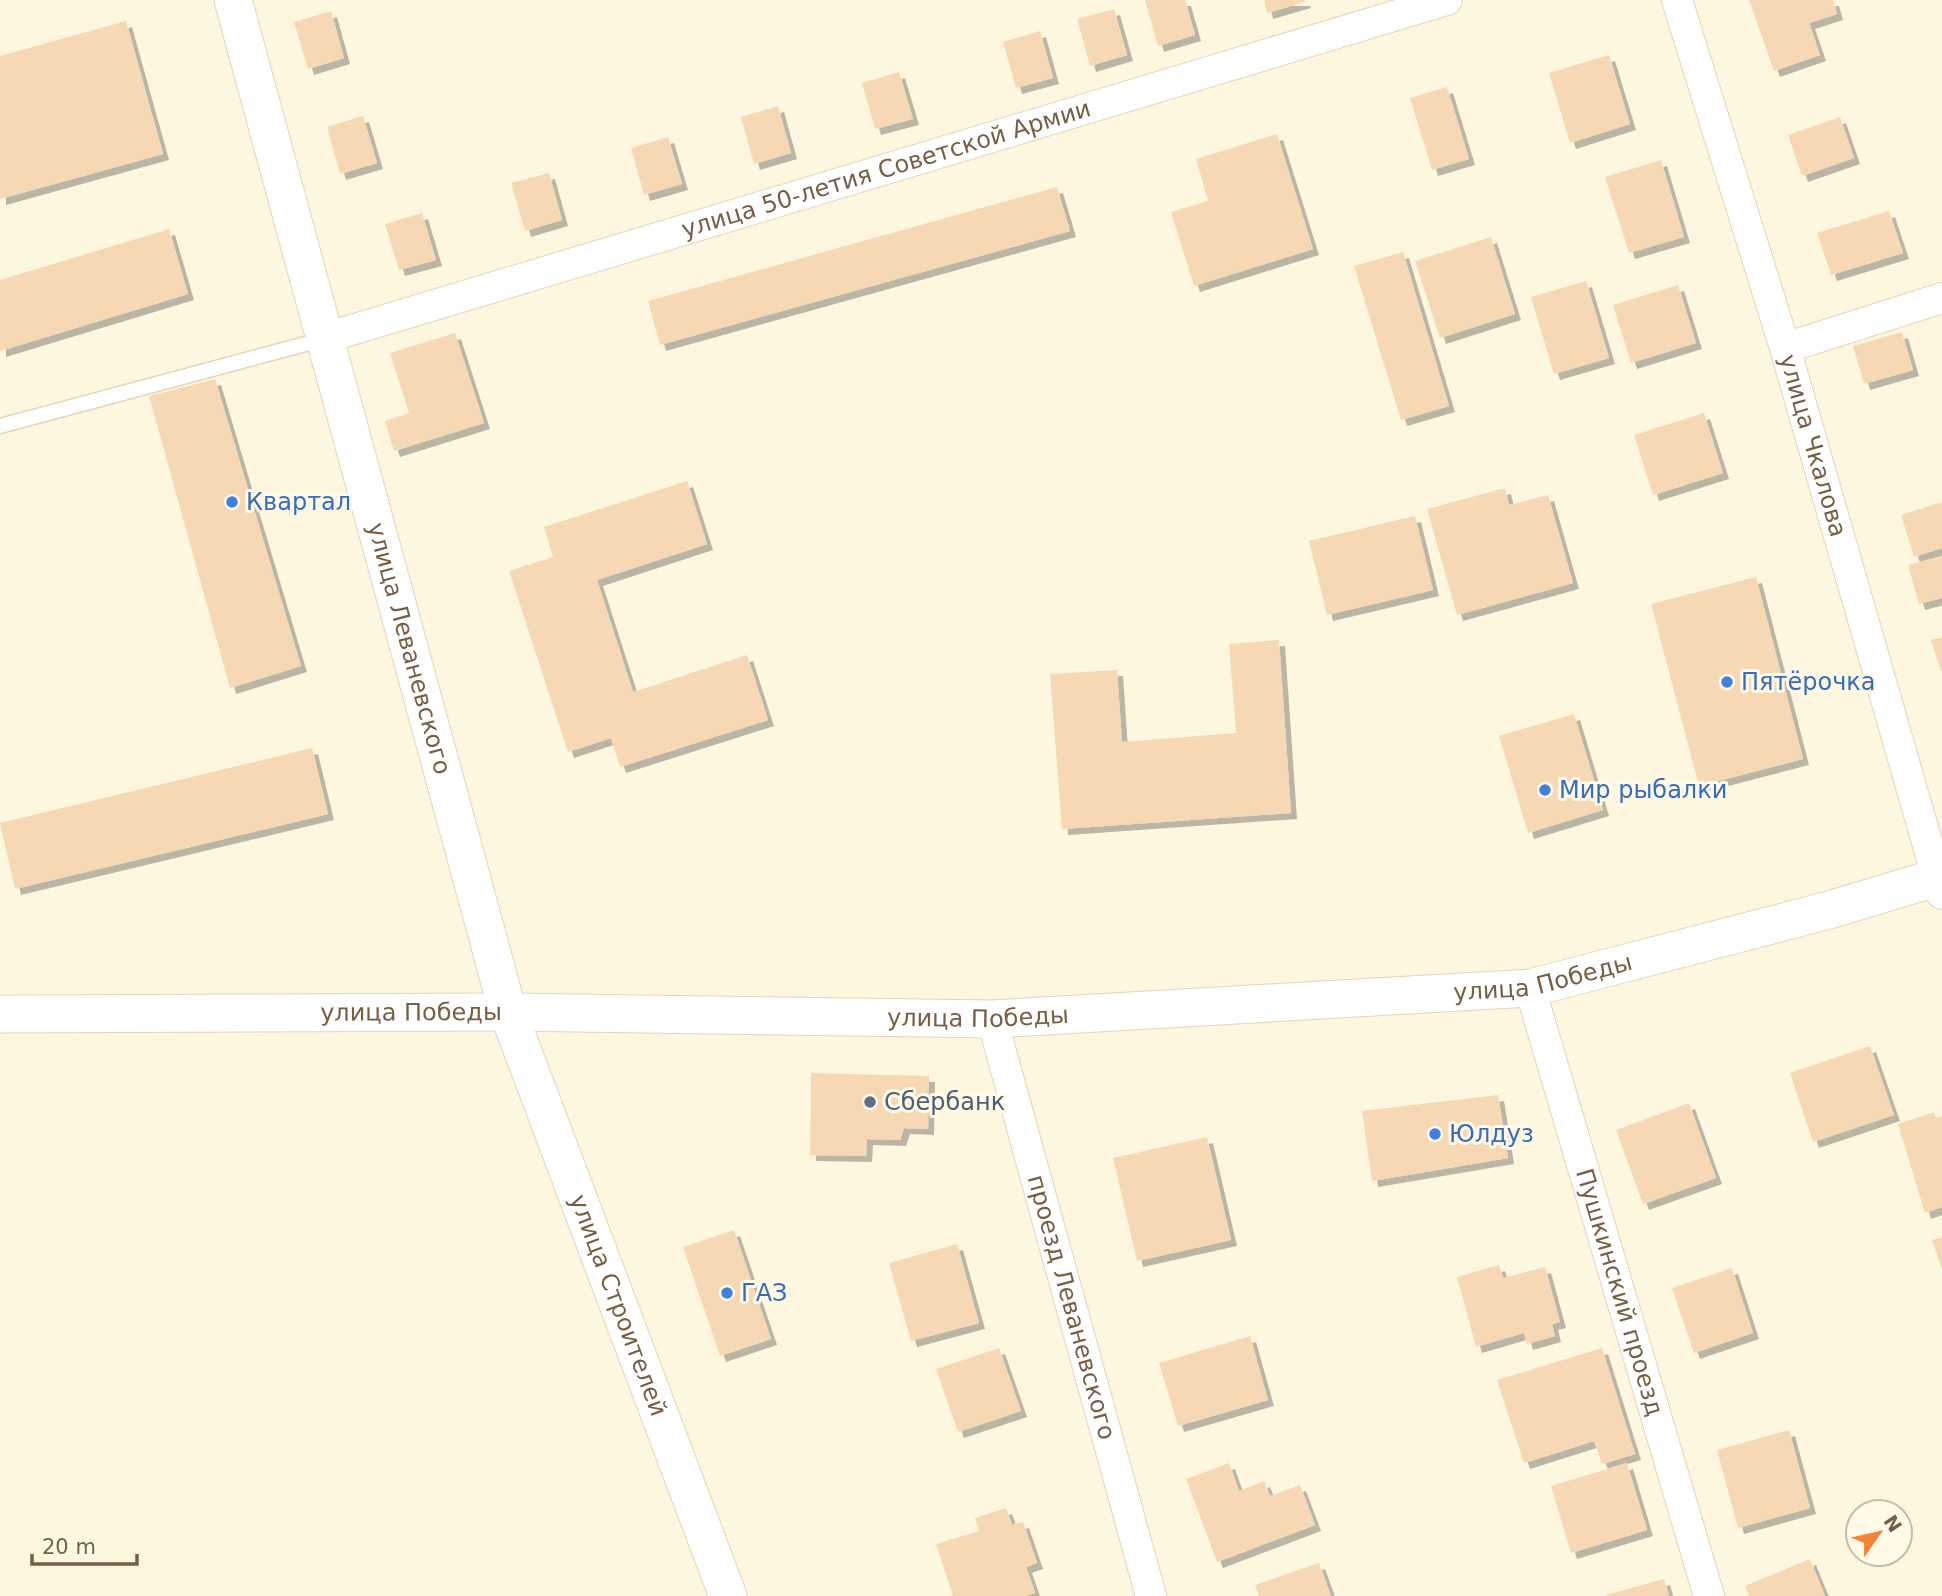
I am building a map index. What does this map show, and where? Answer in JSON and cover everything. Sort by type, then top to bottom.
[{"type":"street","name":"улица Леваневского","points":[[233,0],[508,1012]]},
{"type":"street","name":"улица 50-летия Советской Армии","points":[[325,338],[1447,0]]},
{"type":"street","name":"улица Чкалова","points":[[1677,0],[1785,348],[1940,882]]},
{"type":"street","points":[[1785,348],[1942,298]]},
{"type":"street","name":"улица Победы","points":[[0,1014],[508,1012],[992,1019],[1530,988],[1940,882]]},
{"type":"street","name":"Пушкинский проезд","points":[[1530,988],[1709,1596]]},
{"type":"street","name":"улица Строителей","points":[[508,1012],[727,1596]]},
{"type":"street","name":"проезд Леваневского","points":[[992,1019],[1151,1596]]},
{"type":"lane","points":[[0,426],[325,338]]},
{"type":"building","points":[[1145,0],[1185,0],[1195,35],[1158,46]]},
{"type":"building","points":[[1264,0],[1304,0],[1305,2],[1267,13]]},
{"type":"building","points":[[1749,0],[1833,0],[1837,14],[1809,23],[1820,55],[1774,71]]},
{"type":"building","points":[[1114,9],[1127,55],[1090,66],[1077,19]]},
{"type":"building","points":[[331,11],[344,58],[308,69],[294,22]]},
{"type":"building","points":[[126,21],[163,154],[0,199],[0,56]]},
{"type":"building","points":[[1040,31],[1053,78],[1016,88],[1003,42]]},
{"type":"building","points":[[1609,55],[1630,124],[1570,143],[1549,73]]},
{"type":"building","points":[[899,72],[913,119],[875,129],[862,83]]},
{"type":"building","points":[[1447,87],[1469,159],[1432,170],[1410,98]]},
{"type":"building","points":[[778,106],[791,153],[754,164],[741,117]]},
{"type":"building","points":[[363,116],[377,163],[340,174],[327,127]]},
{"type":"building","points":[[1840,117],[1854,158],[1802,176],[1788,135]]},
{"type":"building","points":[[1277,134],[1313,249],[1194,286],[1171,212],[1208,201],[1196,159]]},
{"type":"building","points":[[668,137],[682,184],[644,195],[631,148]]},
{"type":"building","points":[[1661,160],[1684,237],[1629,253],[1605,177]]},
{"type":"building","points":[[549,173],[562,220],[525,231],[511,183]]},
{"type":"building","points":[[1057,187],[1070,231],[660,345],[648,301]]},
{"type":"building","points":[[1889,211],[1903,253],[1831,275],[1817,233]]},
{"type":"building","points":[[422,213],[436,260],[399,270],[385,224]]},
{"type":"building","points":[[169,229],[188,294],[0,351],[0,280]]},
{"type":"building","points":[[1491,237],[1515,314],[1440,338],[1415,261]]},
{"type":"building","points":[[1403,252],[1449,406],[1401,420],[1354,266]]},
{"type":"building","points":[[1586,281],[1609,358],[1554,374],[1531,297]]},
{"type":"building","points":[[1678,285],[1696,343],[1631,363],[1613,305]]},
{"type":"building","points":[[1902,332],[1913,370],[1864,384],[1853,346]]},
{"type":"building","points":[[455,333],[484,423],[394,451],[385,421],[409,413],[390,353]]},
{"type":"building","points":[[215,379],[301,666],[230,688],[149,396]]},
{"type":"building","points":[[1704,413],[1723,473],[1653,495],[1634,435]]},
{"type":"building","points":[[687,481],[707,544],[597,580],[633,692],[747,655],[768,720],[620,767],[611,738],[568,752],[509,571],[553,557],[544,527]]},
{"type":"building","points":[[1505,488],[1509,505],[1548,495],[1573,583],[1457,615],[1427,509]]},
{"type":"building","points":[[1942,502],[1942,548],[1914,557],[1901,515]]},
{"type":"building","points":[[1415,516],[1433,590],[1327,615],[1309,541]]},
{"type":"building","points":[[1942,556],[1942,598],[1919,604],[1908,565]]},
{"type":"building","name":"Пятёрочка","points":[[1756,577],[1803,759],[1699,786],[1651,604]]},
{"type":"building","points":[[1942,637],[1942,671],[1941,671],[1931,640]]},
{"type":"building","points":[[1279,640],[1291,813],[1062,829],[1050,674],[1117,670],[1122,742],[1236,733],[1229,644]]},
{"type":"building","points":[[1574,714],[1603,810],[1528,833],[1499,736]]},
{"type":"building","points":[[312,748],[328,814],[15,889],[0,823]]},
{"type":"building","points":[[1870,1046],[1894,1115],[1813,1142],[1790,1073]]},
{"type":"building","name":"Сбербанк","points":[[811,1073],[929,1076],[928,1129],[904,1128],[900,1140],[867,1139],[866,1156],[810,1155]]},
{"type":"building","name":"Юлдуз","points":[[1498,1095],[1508,1158],[1372,1181],[1362,1111]]},
{"type":"building","points":[[1689,1103],[1716,1178],[1643,1204],[1616,1130]]},
{"type":"building","points":[[1934,1112],[1936,1118],[1942,1116],[1942,1207],[1925,1213],[1898,1124]]},
{"type":"building","points":[[1207,1137],[1231,1240],[1137,1261],[1113,1158]]},
{"type":"building","name":"ГАЗ","points":[[734,1230],[771,1339],[720,1356],[683,1247]]},
{"type":"building","points":[[1942,1237],[1942,1267],[1941,1267],[1932,1240]]},
{"type":"building","points":[[957,1244],[979,1323],[911,1341],[889,1263]]},
{"type":"building","points":[[1499,1265],[1503,1278],[1545,1267],[1560,1322],[1552,1324],[1555,1336],[1527,1344],[1524,1333],[1476,1347],[1457,1277]]},
{"type":"building","points":[[1732,1268],[1753,1333],[1694,1353],[1672,1288]]},
{"type":"building","points":[[1250,1336],[1268,1400],[1178,1426],[1159,1363]]},
{"type":"building","points":[[999,1348],[1021,1411],[958,1432],[936,1369]]},
{"type":"building","points":[[1602,1348],[1635,1454],[1602,1464],[1594,1441],[1524,1463],[1497,1380]]},
{"type":"building","points":[[1789,1430],[1810,1508],[1738,1528],[1717,1450]]},
{"type":"building","points":[[1229,1463],[1239,1491],[1264,1481],[1270,1496],[1300,1485],[1315,1525],[1217,1562],[1186,1479]]},
{"type":"building","points":[[1627,1463],[1647,1530],[1571,1553],[1551,1486]]},
{"type":"building","points":[[1006,1508],[1012,1525],[1023,1522],[1037,1563],[1026,1567],[1035,1593],[1025,1596],[953,1596],[936,1544],[979,1531],[975,1518]]},
{"type":"building","points":[[1810,1559],[1825,1596],[1749,1596],[1745,1586]]},
{"type":"building","points":[[1319,1563],[1331,1596],[1259,1596],[1255,1585]]},
{"type":"building","points":[[1664,1579],[1669,1596],[1606,1596],[1606,1595]]},
{"type":"place","name":"Квартал","points":[[232,502]]},
{"type":"place","name":"Пятёрочка","points":[[1727,682]]},
{"type":"place","name":"Мир рыбалки","points":[[1545,790]]},
{"type":"place","name":"Сбербанк","points":[[870,1102]]},
{"type":"place","name":"Юлдуз","points":[[1435,1134]]},
{"type":"place","name":"ГАЗ","points":[[727,1293]]}]
